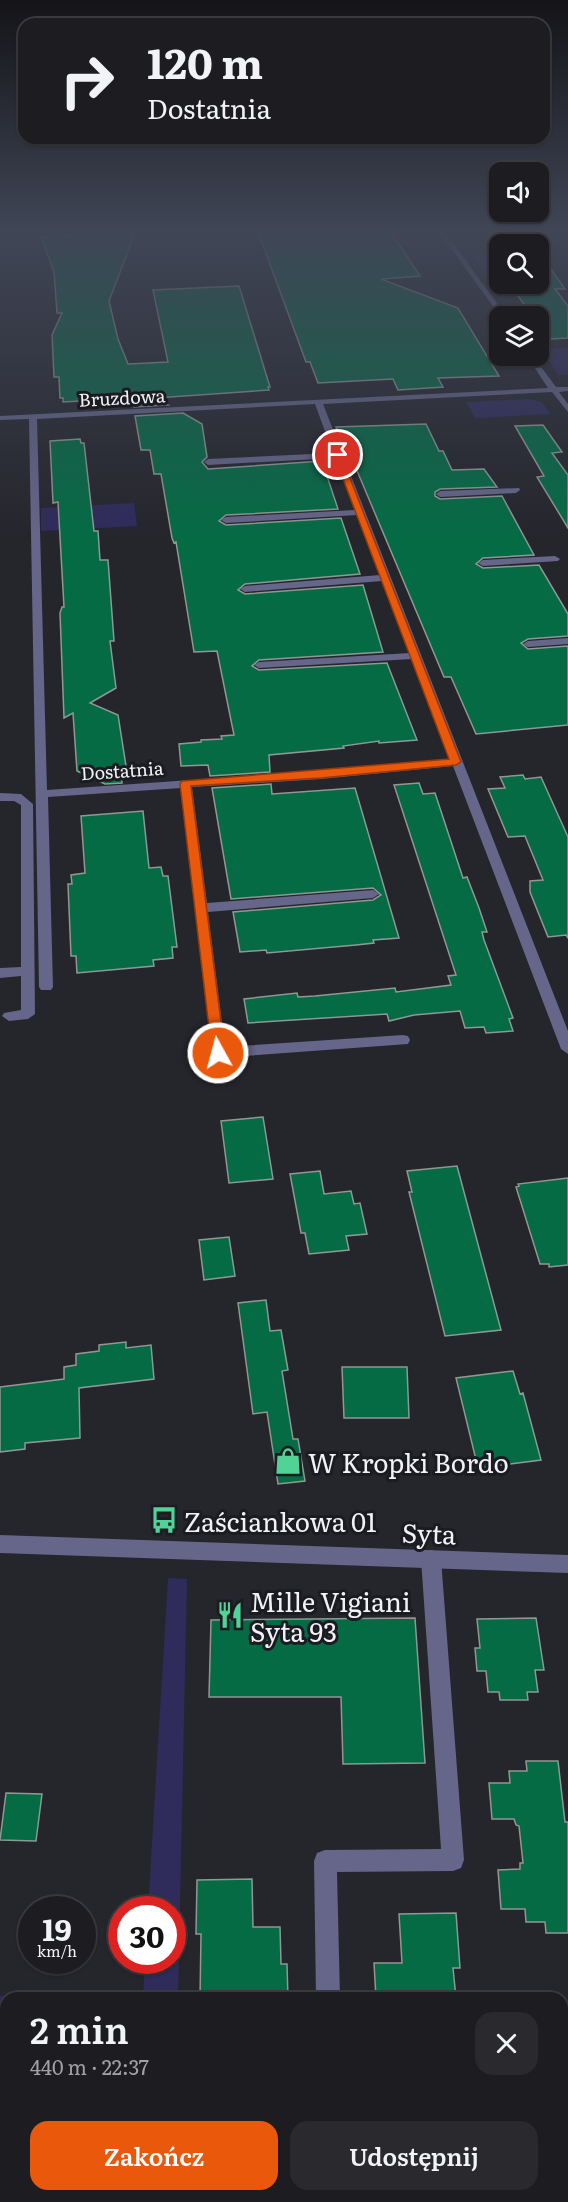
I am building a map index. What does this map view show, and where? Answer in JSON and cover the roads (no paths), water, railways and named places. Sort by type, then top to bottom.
[{"type":"street","points":[[537,366],[568,410]]},
{"type":"street","name":"Bruzdowa","points":[[0,418],[568,389]]},
{"type":"street","points":[[318,402],[384,578],[568,1049]]},
{"type":"street","points":[[33,416],[46,987]]},
{"type":"street","points":[[207,462],[338,455]]},
{"type":"street","points":[[440,494],[516,490]]},
{"type":"street","points":[[226,520],[359,512]]},
{"type":"street","points":[[483,563],[555,559]]},
{"type":"street","points":[[245,589],[384,578]]},
{"type":"street","points":[[528,644],[568,641]]},
{"type":"street","points":[[260,665],[415,656]]},
{"type":"street","name":"Dostatnia","points":[[41,794],[321,775],[456,762]]},
{"type":"street","points":[[186,784],[218,1053],[403,1040]]},
{"type":"street","points":[[0,797],[17,797],[27,804],[28,1014],[9,1016]]},
{"type":"street","points":[[200,909],[373,894]]},
{"type":"street","points":[[0,973],[28,971]]},
{"type":"street","name":"Syta","points":[[0,1544],[568,1564]]},
{"type":"street","points":[[328,1992],[325,1861],[453,1860],[431,1559]]},
{"type":"place","name":"W Kropki Bordo","points":[[288,1461]]},
{"type":"place","name":"Zaściankowa 01","points":[[164,1520]]},
{"type":"place","name":"Mille Vigiani Syta 93","points":[[230,1615]]}]
